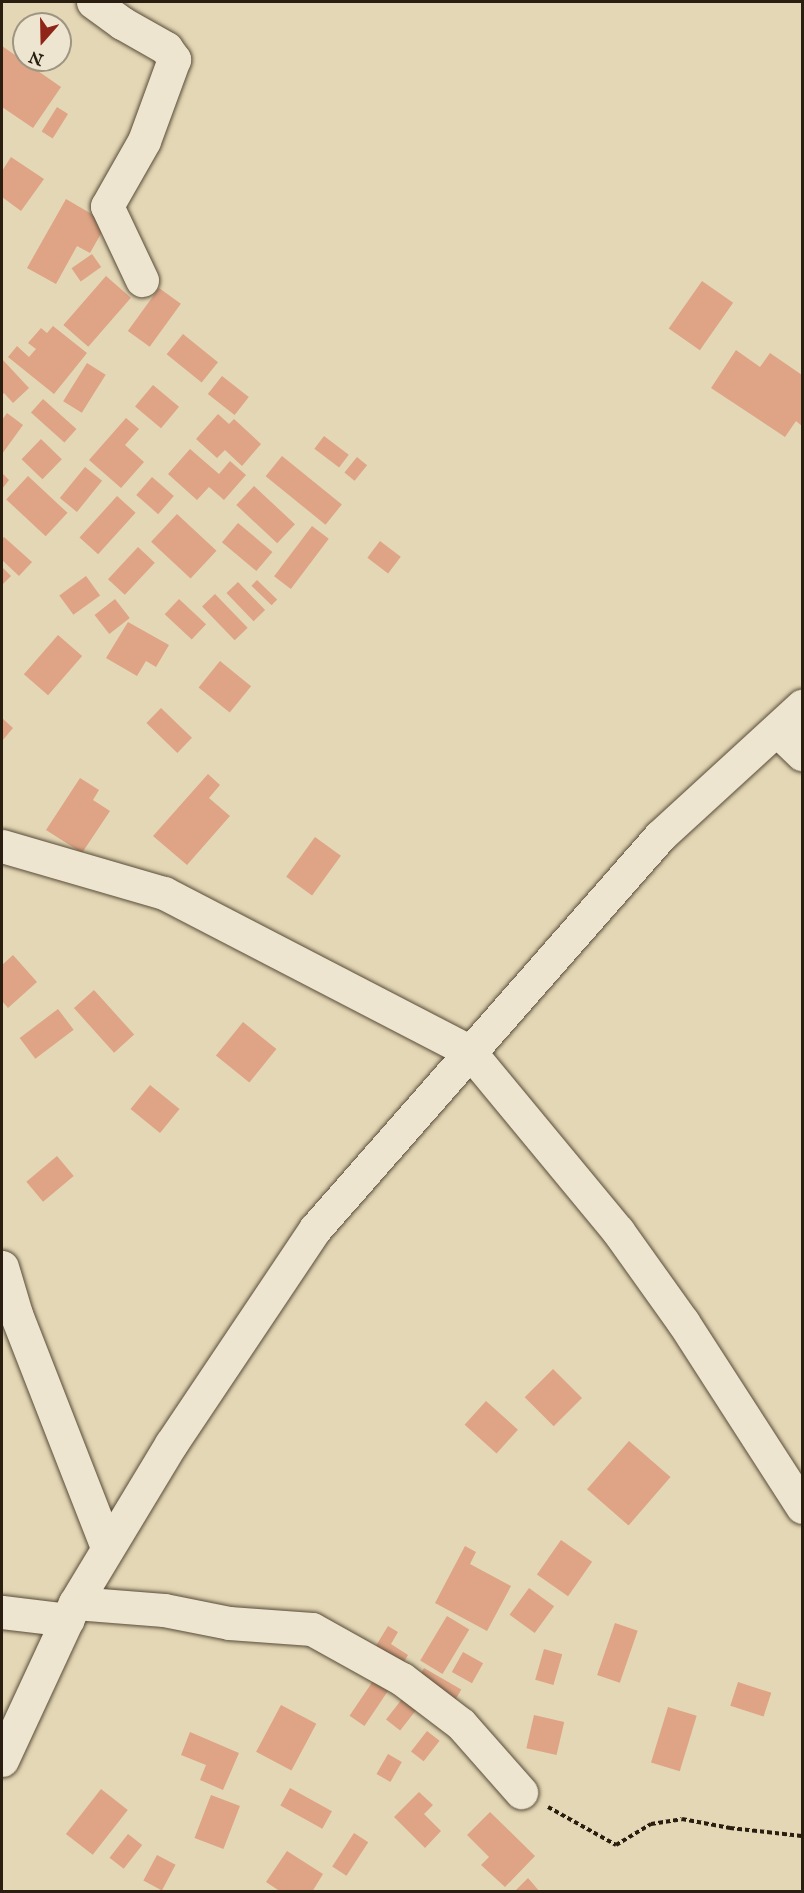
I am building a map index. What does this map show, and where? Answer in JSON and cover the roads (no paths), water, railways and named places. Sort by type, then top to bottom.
[{"type":"street","points":[[93,2],[122,23],[166,48],[174,59],[144,141],[107,206],[142,280]]},
{"type":"street","points":[[2,1760],[71,1611],[107,1548],[171,1444],[315,1229],[660,836],[802,706]]},
{"type":"street","points":[[777,730],[802,754]]},
{"type":"street","points":[[2,846],[164,892],[469,1051],[618,1231],[683,1322],[802,1507]]},
{"type":"street","points":[[2,1267],[16,1314],[107,1548]]},
{"type":"street","points":[[2,1611],[164,1610],[229,1623],[312,1629],[402,1679],[461,1724],[521,1792]]}]
